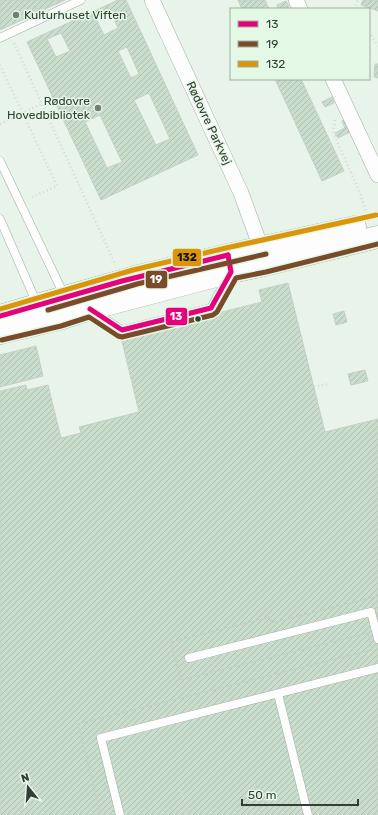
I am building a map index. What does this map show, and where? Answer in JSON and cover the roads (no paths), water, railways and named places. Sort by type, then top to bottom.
[{"type":"street","name":"Rødovre Parkvej","points":[[152,0],[242,193],[263,257]]},
{"type":"street","points":[[333,80],[378,175]]},
{"type":"street","points":[[0,316],[37,305],[80,299],[263,257],[375,228]]},
{"type":"street","points":[[0,333],[59,319],[80,299],[122,281],[230,264]]},
{"type":"lane","points":[[0,38],[82,0]]},
{"type":"lane","points":[[0,161],[20,203],[80,299],[122,330],[211,308],[230,264]]},
{"type":"lane","points":[[0,219],[37,305]]},
{"type":"lane","points":[[188,658],[371,612],[378,639]]},
{"type":"lane","points":[[120,815],[101,738],[378,668]]},
{"type":"lane","points":[[278,694],[308,815]]},
{"type":"place","name":"Kulturhuset Viften","points":[[16,15]]},
{"type":"place","name":"Rødovre Hovedbibliotek","points":[[98,108]]}]
